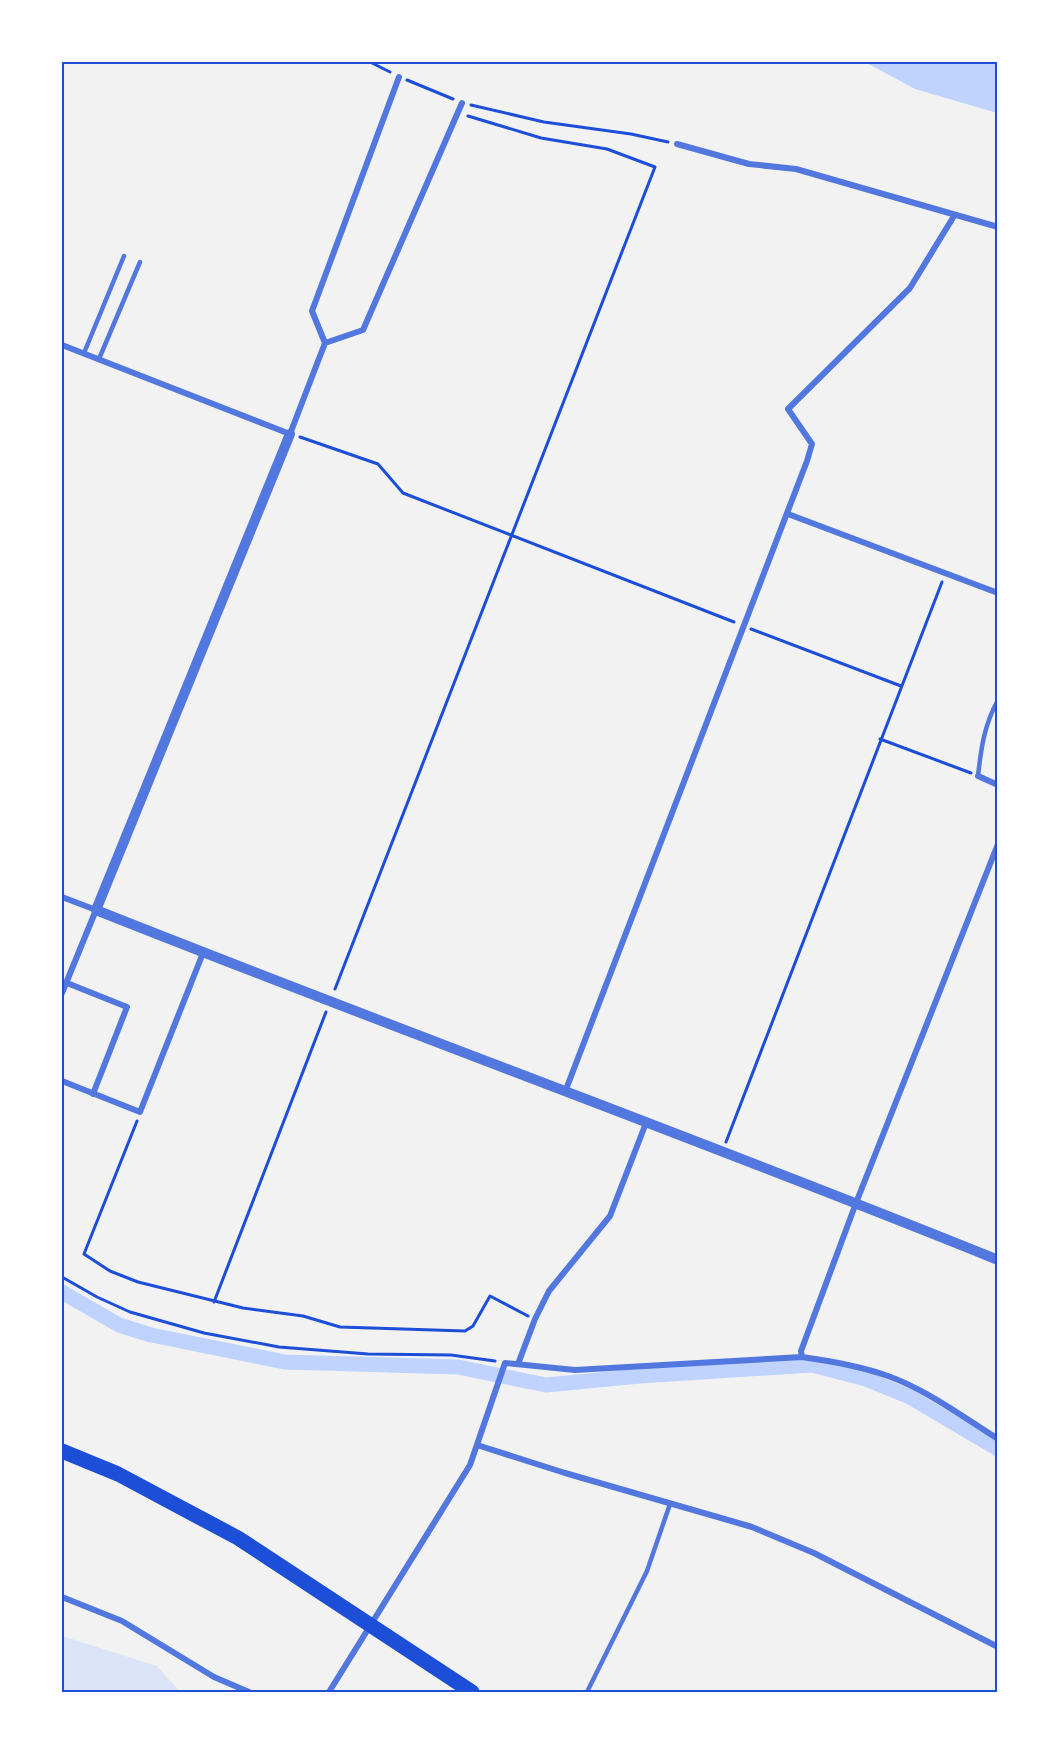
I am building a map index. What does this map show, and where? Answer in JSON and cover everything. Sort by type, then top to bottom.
[{"type":"highway","points":[[62,1451],[118,1474],[238,1538],[472,1692]]},
{"type":"street","points":[[62,993],[326,344],[312,311],[399,77]]},
{"type":"street","points":[[326,344],[363,330],[462,103]]},
{"type":"street","points":[[677,144],[749,164],[795,169],[998,227]]},
{"type":"street","points":[[565,1092],[788,514],[812,444],[788,409],[910,288],[954,216]]},
{"type":"street","points":[[62,345],[290,434]]},
{"type":"street","points":[[788,514],[998,593]]},
{"type":"street","points":[[978,776],[998,785]]},
{"type":"street","points":[[802,1357],[801,1351],[856,1203],[998,844]]},
{"type":"street","points":[[62,897],[330,1003],[856,1203],[998,1260]]},
{"type":"street","points":[[62,1082],[140,1112],[203,953]]},
{"type":"street","points":[[67,983],[128,1007],[93,1094]]},
{"type":"street","points":[[518,1364],[535,1319],[549,1291],[609,1216],[646,1123]]},
{"type":"street","points":[[329,1692],[470,1465],[506,1363],[575,1370],[802,1357],[837,1362],[889,1376],[926,1394],[998,1439]]},
{"type":"street","points":[[477,1445],[752,1527],[814,1553],[998,1647]]},
{"type":"street","points":[[62,1597],[122,1621],[214,1677],[249,1692]]},
{"type":"lane","points":[[84,353],[124,256]]},
{"type":"lane","points":[[99,359],[140,262]]},
{"type":"lane","points":[[978,776],[981,743],[991,712],[998,700]]},
{"type":"lane","points":[[587,1692],[647,1571],[670,1504]]},
{"type":"path","points":[[370,62],[399,77],[462,103],[544,122],[630,134],[677,144]]},
{"type":"path","points":[[214,1302],[655,167],[607,149],[541,138],[458,113]]},
{"type":"path","points":[[290,434],[378,464],[403,493],[901,686]]},
{"type":"path","points":[[722,1152],[945,572]]},
{"type":"path","points":[[880,739],[978,776]]},
{"type":"path","points":[[140,1112],[84,1254],[110,1271],[138,1282],[214,1302],[303,1316],[340,1327],[465,1331],[473,1326],[490,1296],[535,1319]]},
{"type":"path","points":[[62,1277],[130,1312],[204,1332],[279,1347],[368,1354],[451,1354],[506,1363]]},
{"type":"shaded area","points":[[62,1636],[157,1666],[180,1692],[62,1692]]},
{"type":"water","points":[[865,62],[997,62],[997,113],[915,89]]},
{"type":"waterway","points":[[62,1292],[119,1325],[151,1335],[285,1362],[458,1367],[546,1385],[640,1376],[812,1365],[866,1379],[910,1397],[998,1449]]}]
